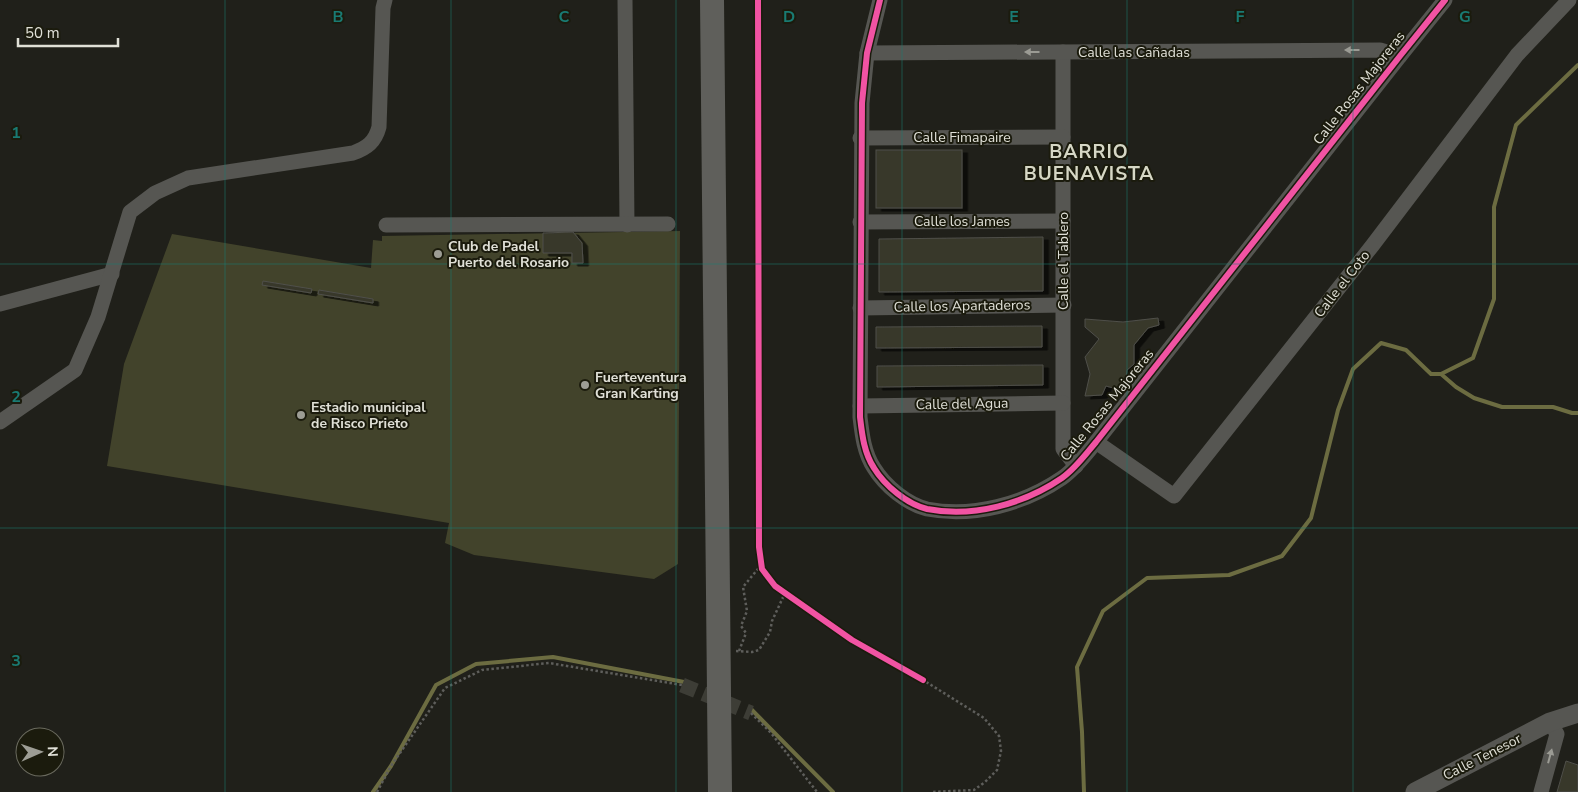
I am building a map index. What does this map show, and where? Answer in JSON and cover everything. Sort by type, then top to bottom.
[{"type":"main road","points":[[712,0],[720,792]]},
{"type":"street","points":[[0,422],[75,370],[98,317],[130,212],[163,189],[188,178],[353,153],[373,142],[379,127],[383,8],[385,0]]},
{"type":"street","points":[[625,0],[627,225]]},
{"type":"street","name":"Calle Rosas Majoreras","points":[[880,0],[867,53],[860,138],[860,417],[864,444],[873,467],[885,482],[906,500],[926,508],[954,511],[982,510],[1006,504],[1062,478],[1076,466],[1445,0]]},
{"type":"street","name":"Calle el Coto","points":[[1096,442],[1174,496],[1372,246],[1517,56],[1569,0]]},
{"type":"street","name":"Calle las Cañadas","points":[[867,53],[1380,50],[1400,56]]},
{"type":"street","name":"Calle el Tablero","points":[[1063,52],[1063,449],[1076,466]]},
{"type":"street","name":"Calle Fimapaire","points":[[860,138],[1063,137]]},
{"type":"street","name":"Calle los James","points":[[860,222],[1063,221]]},
{"type":"street","points":[[386,225],[668,224]]},
{"type":"street","points":[[0,304],[112,274]]},
{"type":"street","name":"Calle los Apartaderos","points":[[860,308],[1064,305]]},
{"type":"street","name":"Calle del Agua","points":[[860,406],[1063,402]]},
{"type":"street","name":"Calle Tenesor","points":[[1550,722],[1578,697]]},
{"type":"street","name":"Calle Tenesor","points":[[1415,792],[1550,722],[1578,713]]},
{"type":"street","points":[[1541,792],[1557,734],[1550,722]]},
{"type":"path","points":[[758,0],[759,546],[762,569],[775,586],[852,640],[923,680],[984,718],[999,736],[1001,751],[997,770],[985,782],[974,790],[931,792]]},
{"type":"path","points":[[739,650],[746,633],[741,626],[747,611],[744,587],[762,564]]},
{"type":"path","points":[[732,651],[752,652],[759,650],[770,632],[772,621],[785,593]]},
{"type":"path","points":[[377,792],[391,766],[445,688],[482,670],[550,663],[682,685]]},
{"type":"path","points":[[751,713],[771,733],[817,792]]},
{"type":"green space","points":[[680,231],[678,564],[654,579],[474,555],[445,543],[449,523],[107,466],[124,364],[172,234],[371,268],[373,240],[382,241],[382,236]]},
{"type":"building","points":[[876,150],[962,150],[962,208],[876,208]]},
{"type":"building","points":[[573,232],[582,243],[583,263],[572,263],[572,253],[543,253],[543,233]]},
{"type":"building","points":[[1043,237],[1043,291],[879,292],[879,239]]},
{"type":"building","points":[[263,281],[312,289],[311,293],[262,285]]},
{"type":"building","points":[[319,290],[373,299],[373,303],[318,294]]},
{"type":"building","points":[[1158,318],[1159,325],[1148,328],[1134,345],[1134,364],[1127,370],[1126,380],[1117,389],[1106,386],[1102,395],[1085,396],[1090,374],[1085,357],[1099,339],[1085,327],[1085,319],[1123,322]]},
{"type":"building","points":[[1042,326],[1042,347],[876,348],[876,327]]},
{"type":"building","points":[[1043,365],[1043,385],[877,387],[877,366]]},
{"type":"building","points":[[1566,761],[1578,765],[1578,792],[1557,792]]},
{"type":"waterway","points":[[1084,792],[1077,667],[1103,611],[1147,578],[1229,575],[1282,556],[1311,518],[1338,410],[1353,369],[1381,343],[1406,350],[1431,374],[1441,374],[1473,358],[1494,299],[1494,207],[1516,125],[1578,65]]},
{"type":"waterway","points":[[1441,374],[1456,387],[1474,398],[1502,407],[1553,407],[1578,413]]},
{"type":"waterway","points":[[373,792],[391,766],[436,685],[476,664],[553,657],[684,682]]},
{"type":"waterway","points":[[751,709],[833,792]]},
{"type":"tunnel","points":[[682,685],[751,713]]},
{"type":"cycle path","points":[[758,0],[759,547],[762,569],[775,586],[852,640],[923,680]]},
{"type":"cycle path","points":[[880,0],[867,53],[862,103],[860,417],[863,437],[868,456],[874,468],[884,481],[904,499],[927,509],[962,512],[998,507],[1015,502],[1047,487],[1062,478],[1076,466],[1445,0]]},
{"type":"place","name":"Club de Padel Puerto del Rosario","points":[[438,254]]},
{"type":"place","name":"Fuerteventura Gran Karting","points":[[585,385]]},
{"type":"place","name":"Estadio municipal de Risco Prieto","points":[[301,415]]},
{"type":"district","name":"BARRIO BUENAVISTA","points":[[1089,163]]}]
